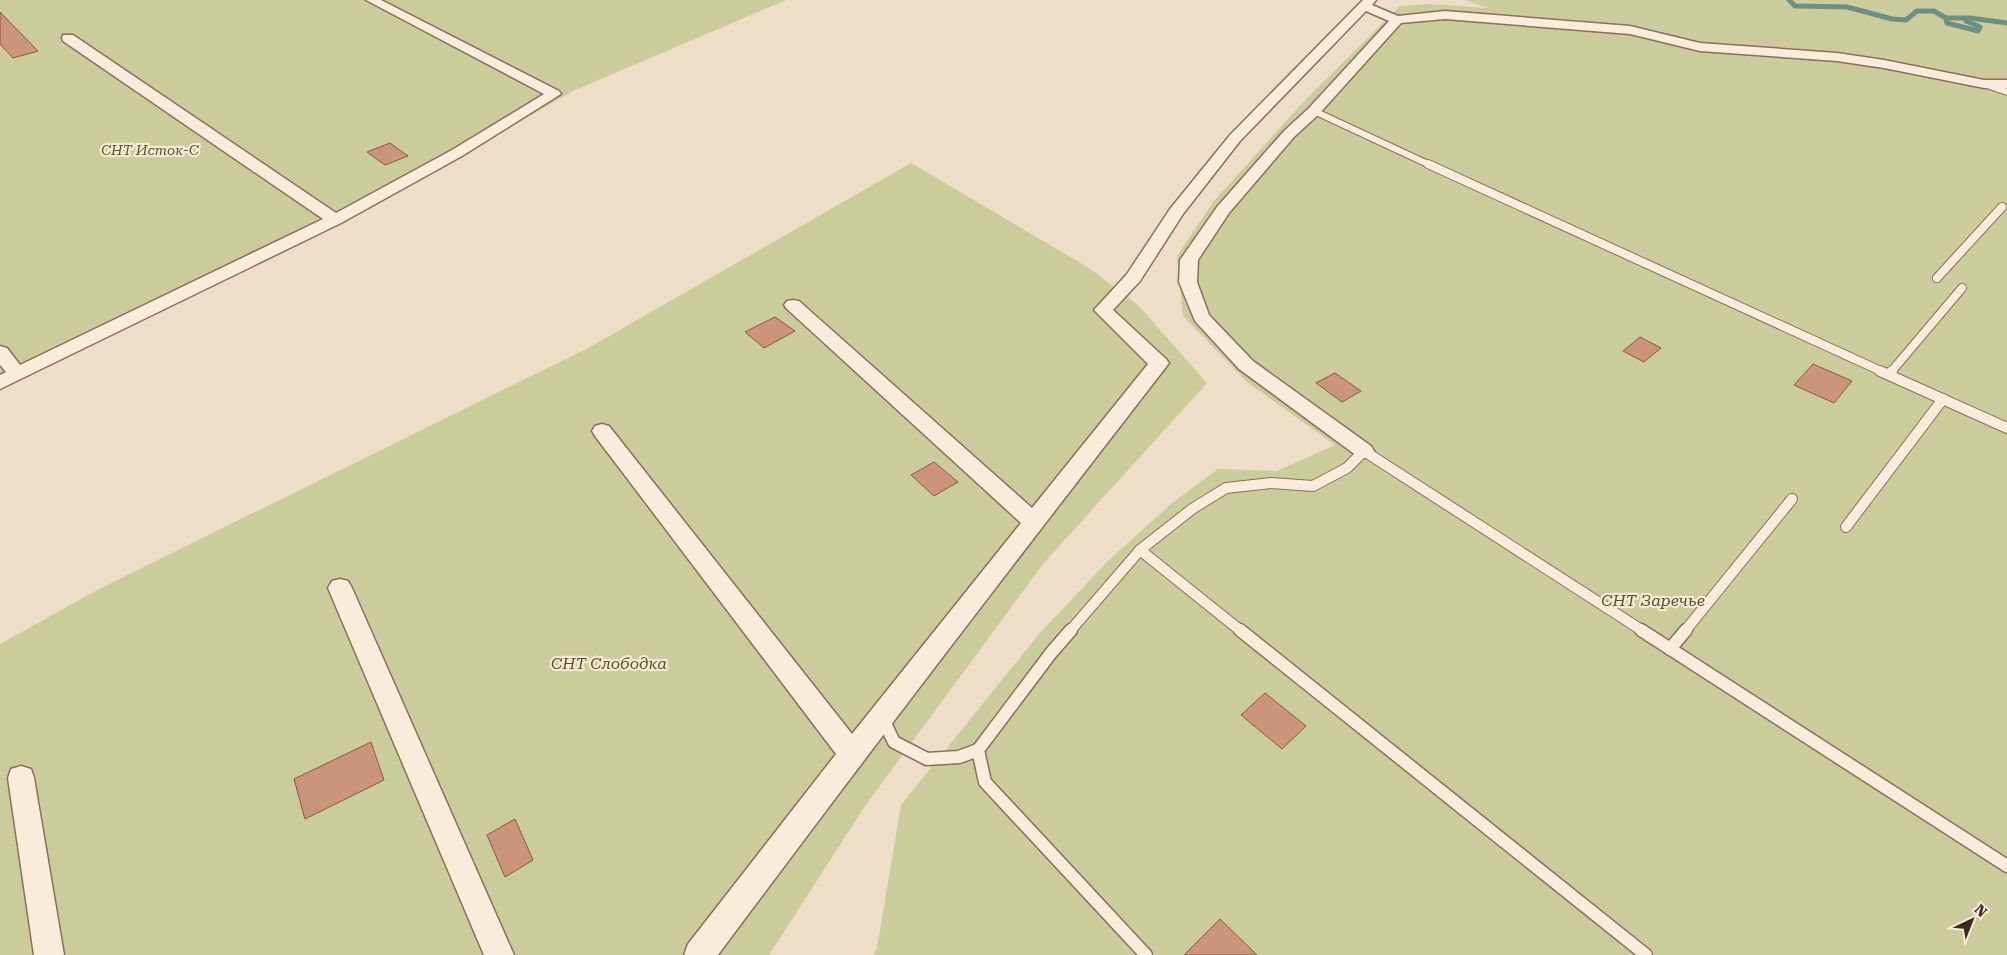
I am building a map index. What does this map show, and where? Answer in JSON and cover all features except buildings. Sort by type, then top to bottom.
[{"type":"street","points":[[0,383],[335,220],[457,153],[554,94],[372,0]]},
{"type":"street","points":[[699,955],[881,716],[1035,523],[1159,363],[1103,310],[1134,277],[1176,212],[1235,138],[1367,3],[1397,20],[1445,15],[1630,30],[1700,47],[1837,57],[1884,64],[1984,84],[2007,84]]},
{"type":"street","points":[[1364,451],[1246,366],[1200,317],[1188,282],[1189,260],[1223,210],[1288,134],[1314,111],[1376,46],[1397,20]]},
{"type":"street","points":[[68,38],[335,220]]},
{"type":"street","points":[[793,305],[1035,523]]},
{"type":"street","points":[[0,352],[18,374]]},
{"type":"street","points":[[602,431],[852,754]]},
{"type":"street","points":[[340,588],[499,955]]},
{"type":"street","points":[[21,778],[49,955]]},
{"type":"lane","points":[[1984,84],[2007,92]]},
{"type":"lane","points":[[1314,111],[1562,228],[2007,428]]},
{"type":"lane","points":[[1937,278],[2002,207]]},
{"type":"lane","points":[[1889,374],[1962,288]]},
{"type":"lane","points":[[1846,527],[1943,399]]},
{"type":"lane","points":[[881,716],[894,742],[927,759],[960,757],[978,750],[1051,652],[1140,550],[1192,509],[1226,488],[1270,483],[1313,486],[1347,468],[1364,451],[2007,866]]},
{"type":"lane","points":[[1670,649],[1792,499]]},
{"type":"lane","points":[[1140,550],[1646,955]]},
{"type":"lane","points":[[978,750],[985,782],[1146,955]]},
{"type":"green space","name":"СНТ Исток-С","points":[[0,0],[786,0],[573,91],[349,219],[0,390]]},
{"type":"green space","name":"СНТ Заречье","points":[[1465,0],[2007,0],[2007,955],[873,955],[877,948],[901,805],[1039,634],[1108,561],[1172,503],[1218,469],[1277,471],[1335,445],[1247,382],[1183,316],[1177,256],[1213,202],[1306,99],[1400,6],[1429,4],[1488,8]]},
{"type":"green space","name":"СНТ Слободка","points":[[911,163],[1089,268],[1138,305],[1207,383],[1043,564],[865,806],[769,955],[0,955],[0,644],[99,589],[590,347]]},
{"type":"waterway","points":[[1789,0],[1795,6],[1847,7],[1892,19],[1906,20],[1917,11],[1934,11],[1946,18]]},
{"type":"waterway","points":[[1946,18],[1970,18],[2007,23]]},
{"type":"waterway","points":[[1946,18],[1947,23],[1978,31],[1980,27],[1966,21]]}]
